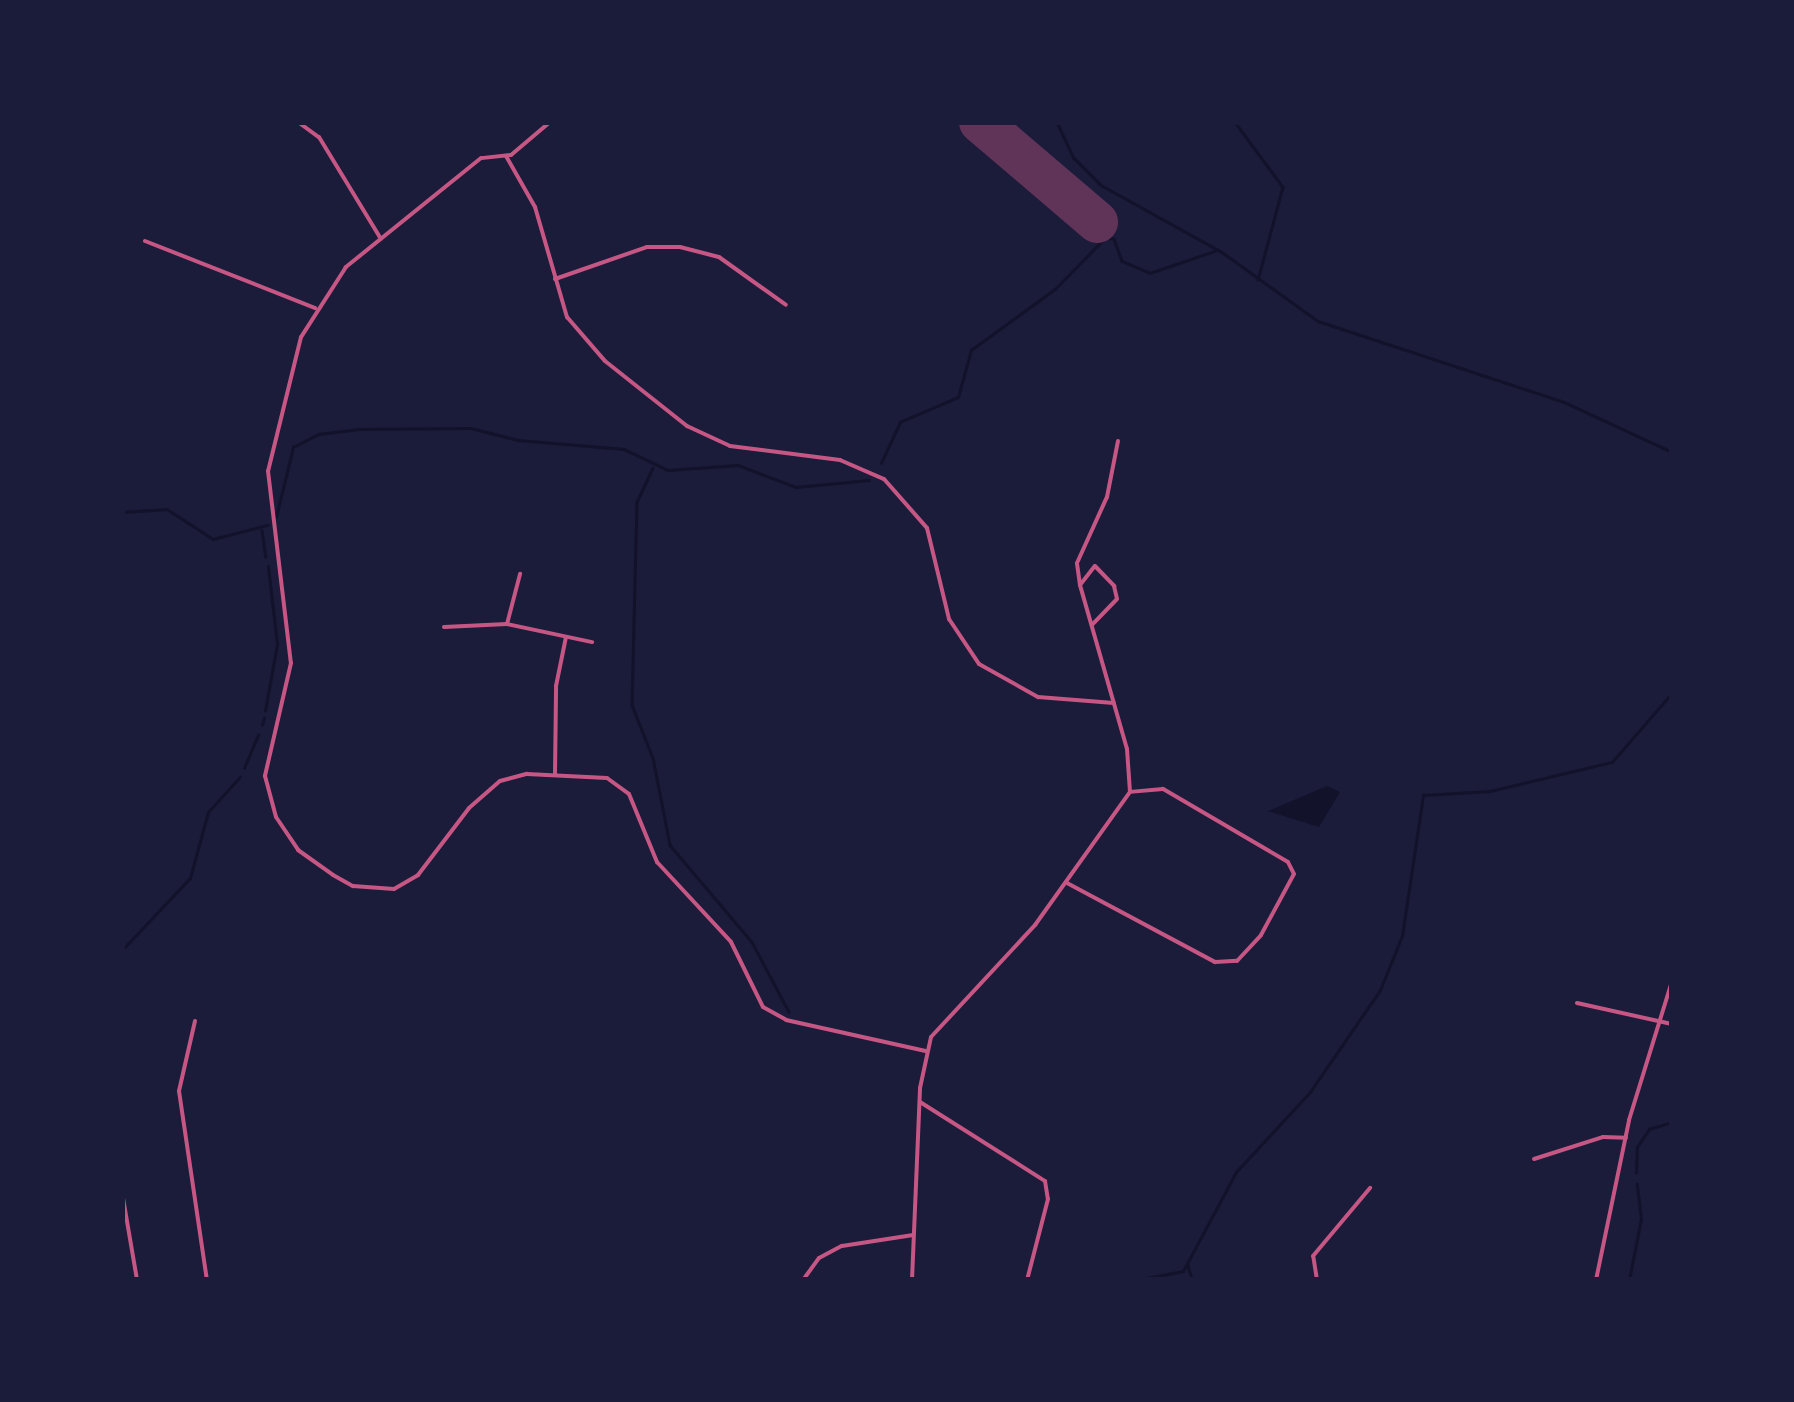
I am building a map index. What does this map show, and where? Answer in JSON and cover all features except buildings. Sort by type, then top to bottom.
[{"type":"street","points":[[298,122],[319,137],[381,239]]},
{"type":"street","points":[[550,122],[506,156],[481,158],[338,276],[315,308],[301,337],[268,471],[290,663],[266,776],[281,828],[298,850],[347,884],[394,889],[418,875],[494,785],[511,776],[607,778],[625,788],[651,852],[731,942],[763,1007],[786,1020],[926,1051]]},
{"type":"street","points":[[506,156],[535,207],[567,317],[586,344],[687,426],[753,452],[840,460],[893,485],[928,528],[950,619],[985,670],[1038,697],[1114,703]]},
{"type":"street","points":[[145,240],[315,308]]},
{"type":"street","points":[[555,280],[647,247],[680,247],[720,257],[786,305]]},
{"type":"street","points":[[912,1280],[926,1051],[945,1018],[1067,883],[1130,792],[1130,763],[1077,563],[1107,496],[1118,441]]},
{"type":"street","points":[[1080,584],[1095,566],[1117,592],[1115,606],[1092,625]]},
{"type":"street","points":[[506,624],[520,574]]},
{"type":"street","points":[[444,627],[506,624],[592,642]]},
{"type":"street","points":[[554,774],[556,686],[566,637]]},
{"type":"street","points":[[1067,883],[1216,962],[1237,961],[1261,935],[1294,874],[1288,862],[1164,790],[1130,792]]},
{"type":"street","points":[[1596,1280],[1626,1138],[1672,981]]},
{"type":"street","points":[[1577,1003],[1672,1024]]},
{"type":"street","points":[[195,1022],[178,1091],[207,1280]]},
{"type":"street","points":[[920,1102],[1045,1180],[1048,1198],[1027,1280]]},
{"type":"street","points":[[1534,1160],[1603,1138],[1626,1138]]},
{"type":"street","points":[[1317,1280],[1311,1267],[1313,1256],[1370,1188]]},
{"type":"street","points":[[122,1192],[137,1280]]},
{"type":"street","points":[[803,1280],[819,1258],[842,1246],[914,1235]]},
{"type":"shaded area","points":[[1327,786],[1340,792],[1319,827],[1268,811]]},
{"type":"waterway","points":[[1057,122],[1074,158],[1101,185],[1222,252],[1318,321],[1564,402],[1672,452]]},
{"type":"waterway","points":[[1235,122],[1283,187],[1258,280]]},
{"type":"waterway","points":[[881,463],[900,422],[958,397],[971,350],[1055,289],[1106,237],[1114,239],[1122,261],[1150,273],[1217,250]]},
{"type":"waterway","points":[[276,517],[293,447],[319,434],[357,429],[471,428],[518,440],[624,449],[668,470],[738,465],[796,487],[869,480]]},
{"type":"waterway","points":[[653,468],[637,502],[632,705],[653,758],[670,845],[752,942],[789,1012]]},
{"type":"waterway","points":[[122,512],[167,509],[213,539],[267,525]]},
{"type":"waterway","points":[[262,530],[266,557]]},
{"type":"waterway","points":[[265,711],[277,644],[268,567]]},
{"type":"waterway","points":[[1136,1280],[1183,1271],[1236,1172],[1310,1092],[1380,990],[1402,936],[1423,795],[1490,791],[1612,762],[1672,693]]},
{"type":"waterway","points":[[262,725],[264,718]]},
{"type":"waterway","points":[[244,768],[258,735]]},
{"type":"waterway","points":[[122,950],[190,878],[208,812],[240,777]]},
{"type":"waterway","points":[[1636,1173],[1637,1147],[1649,1129],[1672,1122]]},
{"type":"waterway","points":[[1629,1280],[1641,1219],[1637,1184]]},
{"type":"waterway","points":[[1188,1265],[1192,1280]]},
{"type":"runway","points":[[980,122],[1097,222]]}]
